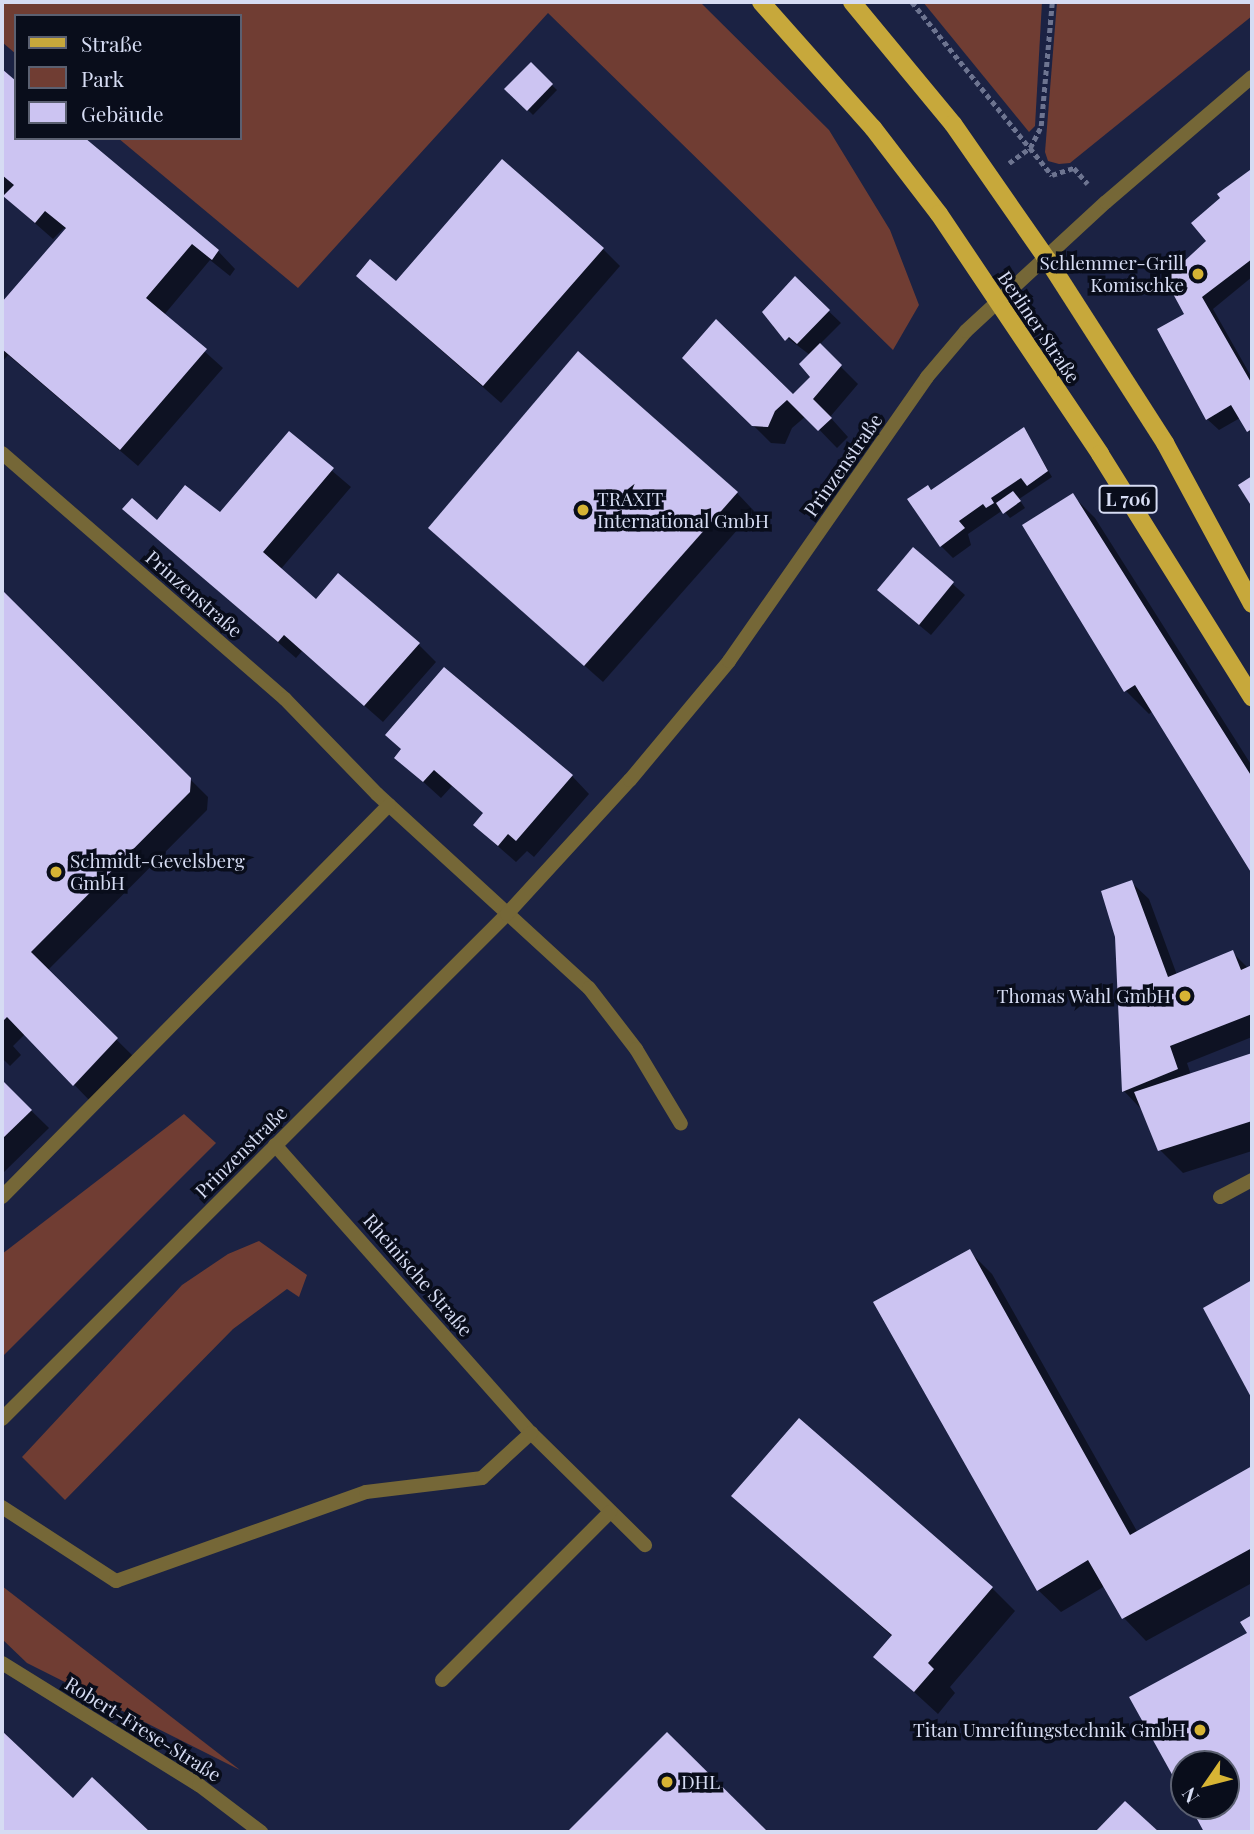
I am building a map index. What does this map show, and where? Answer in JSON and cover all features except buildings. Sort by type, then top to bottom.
[{"type":"main road","name":"Berliner Straße","points":[[761,2],[873,128],[939,214],[998,306],[1100,454],[1252,697]]},
{"type":"main road","name":"L 706","points":[[852,2],[919,80],[991,176],[1165,443],[1252,604]]},
{"type":"street","name":"Prinzenstraße","points":[[2,1419],[507,914],[630,780],[729,661],[927,377],[966,331],[998,306],[1105,202],[1252,77]]},
{"type":"street","name":"Prinzenstraße","points":[[2,453],[285,699],[389,804],[507,914]]},
{"type":"street","points":[[2,1197],[389,804]]},
{"type":"street","points":[[507,914],[589,988],[636,1049],[681,1124]]},
{"type":"street","name":"Rheinische Straße","points":[[275,1145],[531,1433],[645,1545]]},
{"type":"street","points":[[1220,1197],[1252,1180]]},
{"type":"street","points":[[2,1507],[116,1581],[366,1492],[482,1478],[531,1433]]},
{"type":"street","points":[[442,1680],[610,1512]]},
{"type":"street","name":"Robert-Frese-Straße","points":[[2,1663],[198,1785],[261,1832]]},
{"type":"path","points":[[912,2],[1052,175],[1074,168],[1105,202]]},
{"type":"path","points":[[991,176],[1030,148],[1041,126],[1052,2]]},
{"type":"green space","points":[[2,2],[700,2],[829,130],[890,230],[919,305],[893,350],[548,13],[298,288],[120,140],[242,140],[242,14],[14,14],[14,52],[2,42]]},
{"type":"green space","points":[[923,2],[1042,2],[1035,126],[1029,132]]},
{"type":"green space","points":[[1057,2],[1252,2],[1252,16],[1070,163],[1059,164],[1048,161],[1045,152]]},
{"type":"green space","points":[[184,1114],[216,1143],[2,1357],[2,1254]]},
{"type":"green space","points":[[259,1241],[307,1275],[299,1297],[287,1289],[233,1329],[65,1500],[22,1457],[182,1285],[228,1254]]},
{"type":"green space","points":[[2,1586],[240,1770],[27,1663],[2,1639]]},
{"type":"place","name":"Schlemmer-Grill Komischke","points":[[1198,274]]},
{"type":"place","name":"TRAXIT International GmbH","points":[[583,510]]},
{"type":"place","name":"Schmidt-Gevelsberg GmbH","points":[[56,872]]},
{"type":"place","name":"Thomas Wahl GmbH","points":[[1185,996]]},
{"type":"place","name":"Titan Umreifungstechnik GmbH","points":[[1200,1730]]},
{"type":"place","name":"DHL","points":[[667,1782]]}]
